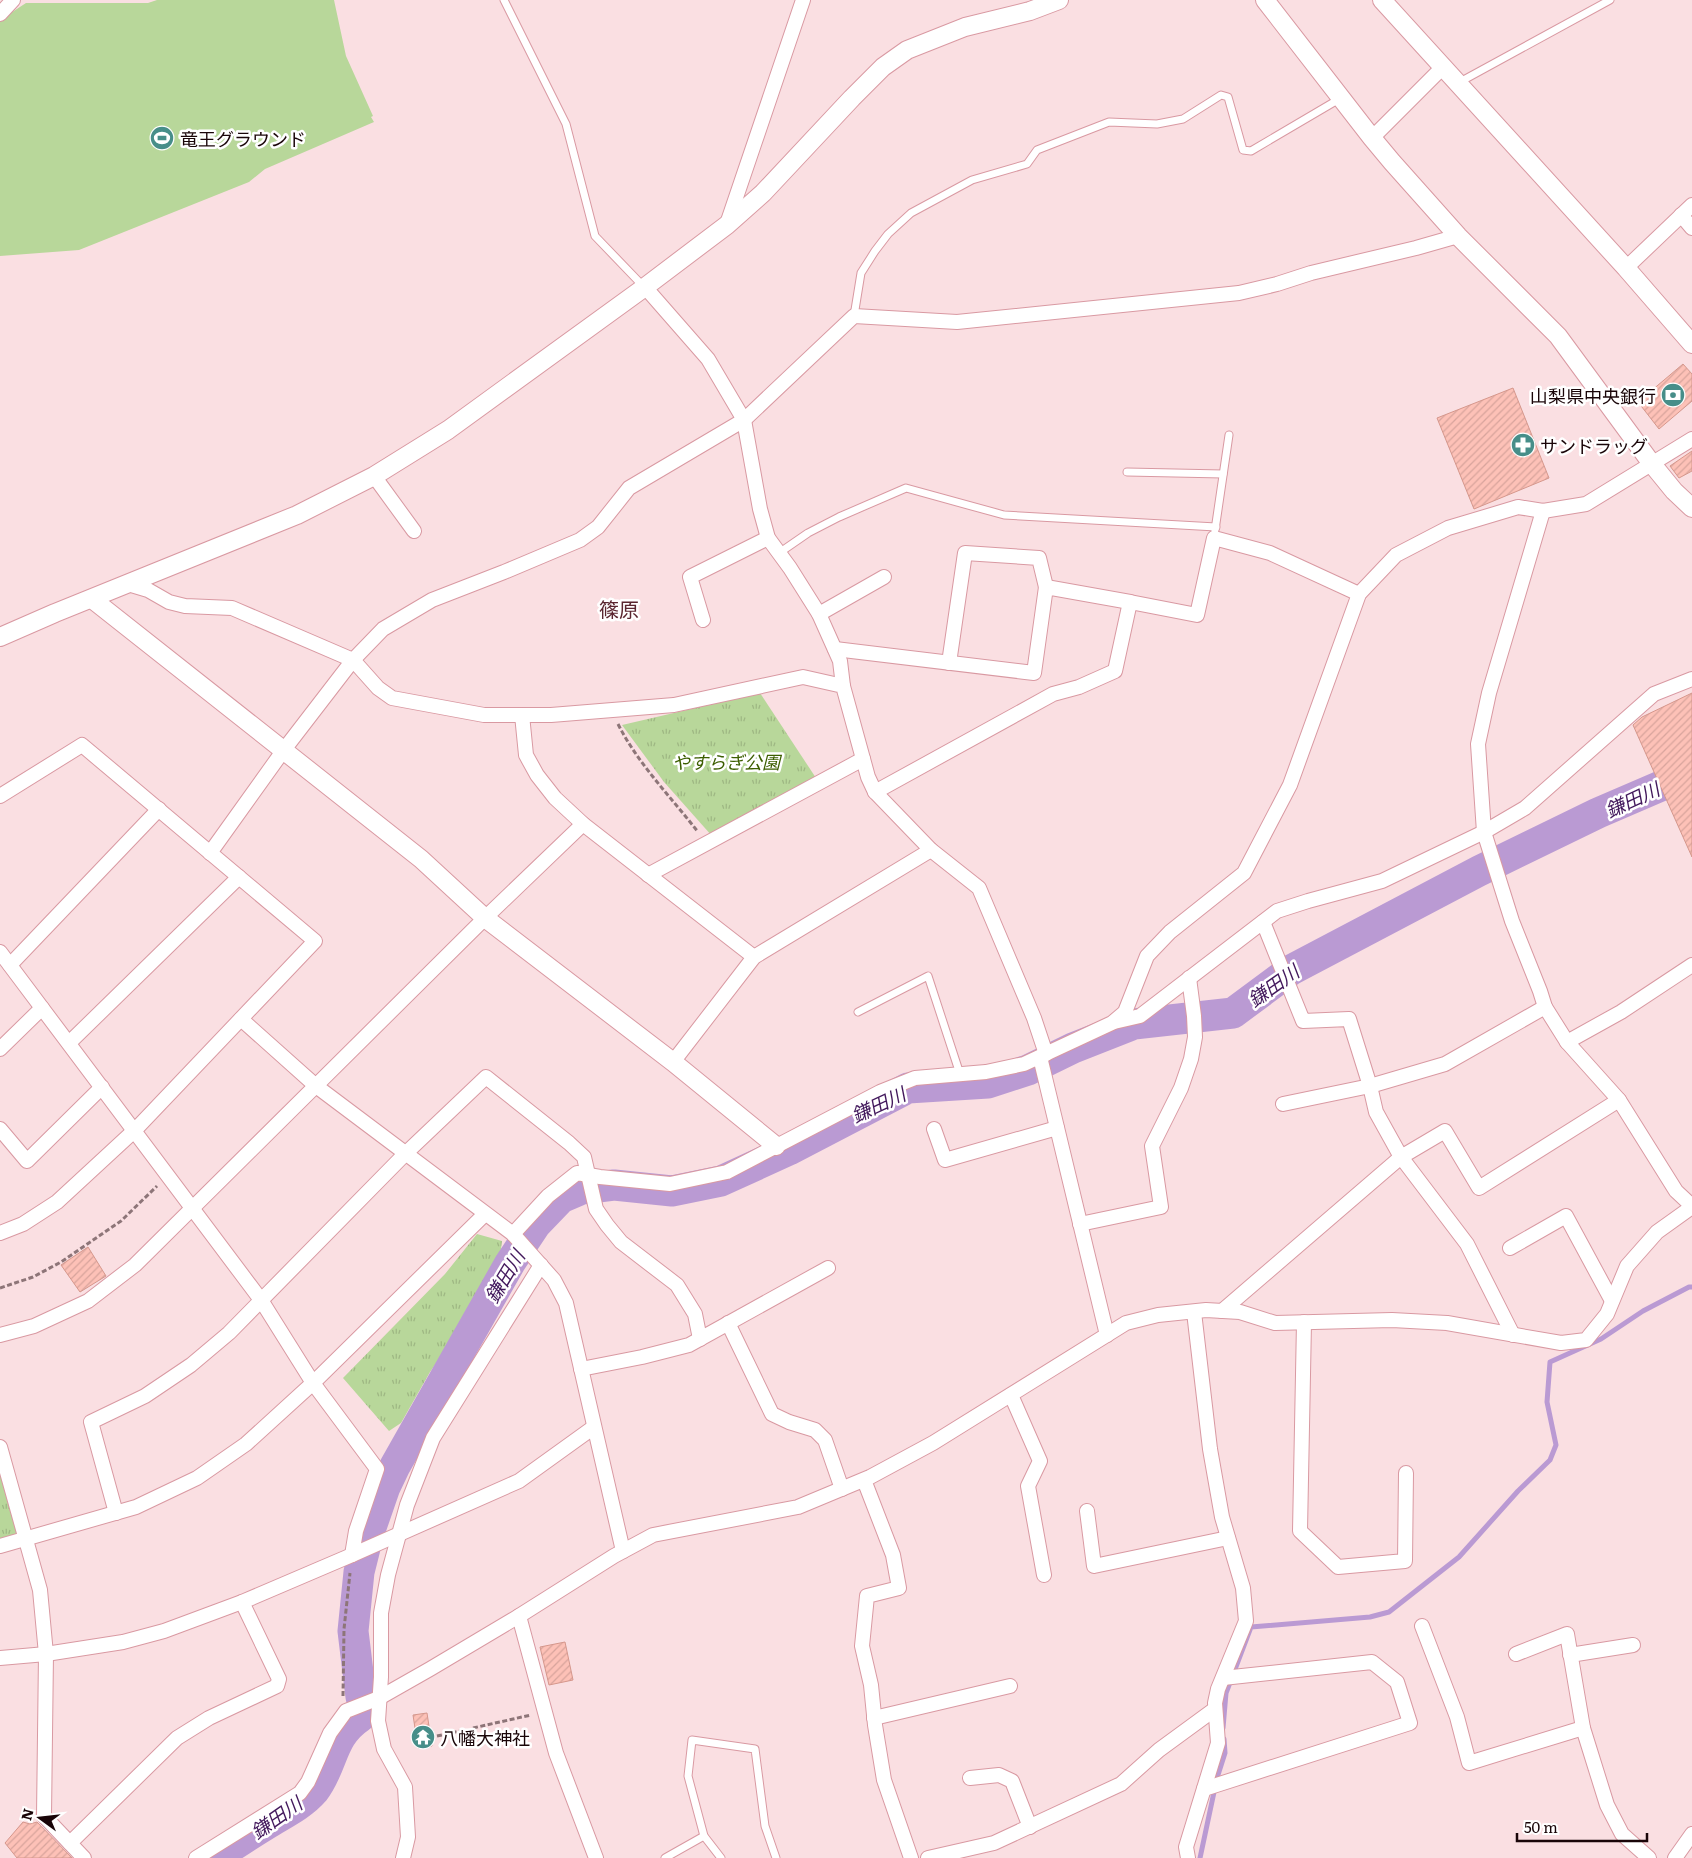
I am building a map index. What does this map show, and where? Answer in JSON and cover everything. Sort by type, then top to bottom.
[{"type":"street","points":[[0,14],[13,0]]},
{"type":"street","points":[[727,225],[803,0]]},
{"type":"street","points":[[0,637],[297,515],[374,476],[448,430],[727,225],[763,193],[877,73],[907,50],[965,28],[1030,11],[1059,0]]},
{"type":"street","points":[[1265,0],[1372,138],[1458,236],[1558,336],[1652,464],[1674,491],[1692,508]]},
{"type":"street","points":[[1382,0],[1626,268],[1692,344]]},
{"type":"street","points":[[1372,138],[1443,67]]},
{"type":"street","points":[[1626,268],[1692,205]]},
{"type":"street","points":[[1681,215],[1692,228]]},
{"type":"street","points":[[210,852],[283,751],[353,660],[383,629],[432,600],[580,540],[598,527],[629,488],[744,420],[854,316],[957,322],[1239,293],[1458,236]]},
{"type":"street","points":[[645,287],[708,360],[744,420],[760,509],[768,538],[819,614],[835,649],[840,662],[843,686],[868,777],[875,792],[931,850],[979,888],[1034,1018],[1057,1128],[1107,1335]]},
{"type":"street","points":[[1112,1023],[1125,1012],[1147,956],[1170,932],[1244,873],[1290,785],[1358,594],[1396,555],[1448,528],[1518,507],[1543,511],[1586,504],[1692,438]]},
{"type":"street","points":[[374,476],[414,531]]},
{"type":"street","points":[[196,1858],[300,1793],[308,1782],[330,1733],[346,1711],[379,1698],[519,1616],[623,1551],[653,1534],[798,1507],[864,1480],[933,1443],[1126,1324],[1158,1315],[1222,1311],[1240,1312],[1275,1323],[1392,1320],[1447,1323],[1561,1343],[1586,1340],[1607,1314],[1627,1266],[1657,1232],[1692,1206],[1676,1191],[1619,1100],[1567,1042],[1545,1007],[1512,921],[1484,832],[1478,744],[1489,693],[1543,511]]},
{"type":"street","points":[[1046,587],[1197,615],[1215,532],[1270,553],[1358,594]]},
{"type":"street","points":[[703,620],[690,577],[768,538]]},
{"type":"street","points":[[835,649],[949,663],[1034,673],[1046,587],[1039,558],[964,553],[949,663]]},
{"type":"street","points":[[819,614],[884,577]]},
{"type":"street","points":[[128,584],[148,590],[169,602],[185,606],[232,608],[353,660],[378,688],[392,698],[484,715],[522,715],[674,705],[803,677],[843,686]]},
{"type":"street","points":[[92,599],[421,858],[485,918],[673,1062],[776,1146]]},
{"type":"street","points":[[875,792],[1053,694],[1079,687],[1115,670],[1130,602]]},
{"type":"street","points":[[513,1234],[548,1196],[578,1173],[670,1184],[727,1172],[880,1092],[916,1078],[986,1072],[1024,1064],[1112,1023],[1140,1016],[1277,911],[1308,900],[1382,881],[1484,832],[1525,808],[1654,694],[1692,679]]},
{"type":"street","points":[[522,715],[526,755],[537,775],[555,798],[583,824],[754,957]]},
{"type":"street","points":[[0,796],[82,745],[315,942],[135,1130],[56,1202],[23,1224],[0,1233]]},
{"type":"street","points":[[648,875],[863,759]]},
{"type":"street","points":[[10,965],[159,809]]},
{"type":"street","points":[[0,1335],[34,1326],[88,1301],[135,1265],[485,918],[583,824]]},
{"type":"street","points":[[673,1062],[754,957],[931,850]]},
{"type":"street","points":[[69,1043],[239,877]]},
{"type":"street","points":[[1263,922],[1303,1021],[1349,1019],[1376,1112],[1401,1157],[1467,1244],[1513,1334]]},
{"type":"street","points":[[0,952],[261,1300],[313,1383],[377,1469],[356,1531],[352,1556]]},
{"type":"street","points":[[1567,1042],[1621,1012],[1692,966]]},
{"type":"street","points":[[1080,1224],[1161,1207],[1152,1146],[1181,1088],[1191,1058],[1195,1037],[1189,978]]},
{"type":"street","points":[[1283,1104],[1370,1086],[1445,1064],[1545,1007]]},
{"type":"street","points":[[0,1048],[42,1008]]},
{"type":"street","points":[[241,1019],[316,1086],[513,1234],[554,1280],[566,1303],[623,1551]]},
{"type":"street","points":[[116,1513],[91,1422],[145,1396],[191,1365],[229,1334],[405,1154],[486,1077],[584,1157],[596,1209],[622,1242],[676,1285],[695,1314],[700,1339]]},
{"type":"street","points":[[0,1129],[27,1161],[102,1087]]},
{"type":"street","points":[[1222,1311],[1401,1157],[1445,1131],[1479,1188],[1619,1100]]},
{"type":"street","points":[[934,1129],[944,1160],[1057,1128]]},
{"type":"street","points":[[0,1546],[136,1507],[197,1478],[246,1444],[313,1383],[485,1214]]},
{"type":"street","points":[[1510,1248],[1566,1216],[1612,1301]]},
{"type":"street","points":[[403,1858],[408,1837],[405,1787],[384,1749],[378,1721],[381,1613],[398,1535],[407,1505],[433,1438],[541,1265]]},
{"type":"street","points":[[581,1369],[642,1358],[689,1345],[828,1268]]},
{"type":"street","points":[[1188,1858],[1186,1847],[1218,1743],[1215,1703],[1246,1621],[1243,1588],[1222,1516],[1210,1449],[1194,1312]]},
{"type":"street","points":[[1304,1322],[1300,1531],[1338,1567],[1405,1561],[1406,1473]]},
{"type":"street","points":[[728,1324],[772,1414],[789,1422],[815,1430],[825,1440],[842,1489]]},
{"type":"street","points":[[1011,1395],[1040,1461],[1028,1486],[1044,1575]]},
{"type":"street","points":[[0,1658],[46,1654],[123,1642],[164,1631],[242,1602],[352,1556],[519,1481],[594,1427]]},
{"type":"street","points":[[0,1449],[40,1590],[46,1654],[44,1816],[84,1858]]},
{"type":"street","points":[[864,1480],[893,1555],[899,1588],[867,1596],[862,1646],[871,1685],[874,1718],[884,1780],[911,1858]]},
{"type":"street","points":[[1087,1511],[1094,1566],[1228,1538]]},
{"type":"street","points":[[70,1843],[177,1738],[209,1718],[277,1686],[279,1679],[242,1602]]},
{"type":"street","points":[[519,1616],[556,1753],[596,1858]]},
{"type":"street","points":[[1422,1626],[1457,1717],[1469,1763],[1583,1728]]},
{"type":"street","points":[[1516,1654],[1567,1634],[1583,1728],[1607,1805],[1622,1834],[1648,1858]]},
{"type":"street","points":[[1570,1655],[1634,1645]]},
{"type":"street","points":[[1204,1789],[1410,1723],[1397,1682],[1372,1662],[1223,1678]]},
{"type":"street","points":[[874,1718],[1010,1686]]},
{"type":"street","points":[[928,1858],[994,1843],[1121,1784],[1159,1750],[1215,1709]]},
{"type":"street","points":[[970,1778],[999,1775],[1012,1781],[1030,1827]]},
{"type":"street","points":[[1675,1858],[1692,1834]]},
{"type":"lane","points":[[504,0],[566,124],[595,236],[645,287]]},
{"type":"lane","points":[[1458,83],[1610,0]]},
{"type":"lane","points":[[854,316],[862,274],[875,251],[888,234],[910,213],[972,180],[1027,164],[1037,150],[1109,122],[1157,124],[1183,119],[1221,95],[1228,96],[1243,150],[1251,151],[1341,98]]},
{"type":"lane","points":[[779,553],[839,517],[906,488],[1004,515],[1215,532],[1229,435]]},
{"type":"lane","points":[[1128,472],[1223,474]]},
{"type":"lane","points":[[858,1012],[928,976],[960,1074]]},
{"type":"lane","points":[[721,1858],[704,1836],[688,1776],[692,1740],[755,1749],[765,1826],[776,1858]]},
{"type":"lane","points":[[665,1858],[704,1836]]},
{"type":"path","points":[[612,710],[625,738],[707,843]]},
{"type":"path","points":[[0,1288],[32,1277],[75,1252],[121,1221],[169,1175]]},
{"type":"path","points":[[346,1711],[342,1694],[344,1629],[352,1556]]},
{"type":"path","points":[[473,1728],[545,1712]]},
{"type":"path","points":[[437,1736],[465,1730]]},
{"type":"green space","name":"竜王グラウンド","points":[[157,0],[334,0],[346,56],[374,122],[265,169],[249,182],[79,250],[0,256],[0,20],[26,3],[148,3]]},
{"type":"green space","name":"やすらぎ公園","points":[[760,693],[816,778],[712,836],[664,782],[622,725]]},
{"type":"green space","points":[[477,1234],[502,1241],[499,1264],[470,1314],[430,1372],[401,1423],[389,1431],[343,1378],[445,1274]]},
{"type":"green space","points":[[0,1459],[22,1537],[0,1543]]},
{"type":"building","points":[[1683,364],[1692,374],[1692,401],[1659,429],[1638,402]]},
{"type":"building","points":[[1513,388],[1549,478],[1474,509],[1437,418]]},
{"type":"building","points":[[1692,451],[1692,471],[1679,478],[1670,466]]},
{"type":"building","points":[[1692,693],[1692,857],[1633,725],[1642,717]]},
{"type":"building","points":[[88,1247],[106,1276],[80,1292],[61,1265]]},
{"type":"building","points":[[565,1642],[573,1680],[549,1685],[540,1647]]},
{"type":"building","points":[[427,1713],[432,1746],[418,1748],[413,1715]]},
{"type":"building","points":[[23,1822],[30,1824],[37,1822],[72,1858],[17,1858],[5,1843]]},
{"type":"waterway","name":"鎌田川","points":[[361,1697],[353,1631],[359,1572],[368,1536],[385,1487],[395,1466],[510,1263],[536,1224],[561,1198],[582,1189],[614,1185],[672,1191],[721,1181],[789,1150],[908,1088],[988,1083],[1028,1070],[1073,1048],[1134,1024],[1233,1013],[1291,970],[1479,871],[1598,813],[1692,771]]},
{"type":"waterway","points":[[1223,1728],[1226,1693],[1251,1627],[1370,1617],[1389,1612],[1459,1557],[1518,1491],[1550,1460],[1556,1445],[1547,1402],[1550,1362],[1601,1339],[1643,1311],[1692,1287]]},
{"type":"waterway","name":"鎌田川","points":[[215,1858],[304,1801],[314,1791],[320,1781],[343,1733],[360,1717]]},
{"type":"waterway","points":[[1200,1858],[1217,1778],[1225,1753],[1224,1739]]},
{"type":"place","name":"竜王グラウンド","points":[[162,138]]},
{"type":"place","name":"山梨県中央銀行","points":[[1673,395]]},
{"type":"place","name":"サンドラッグ","points":[[1523,445]]},
{"type":"place","name":"八幡大神社","points":[[423,1737]]},
{"type":"district","name":"篠原","points":[[619,608]]}]
